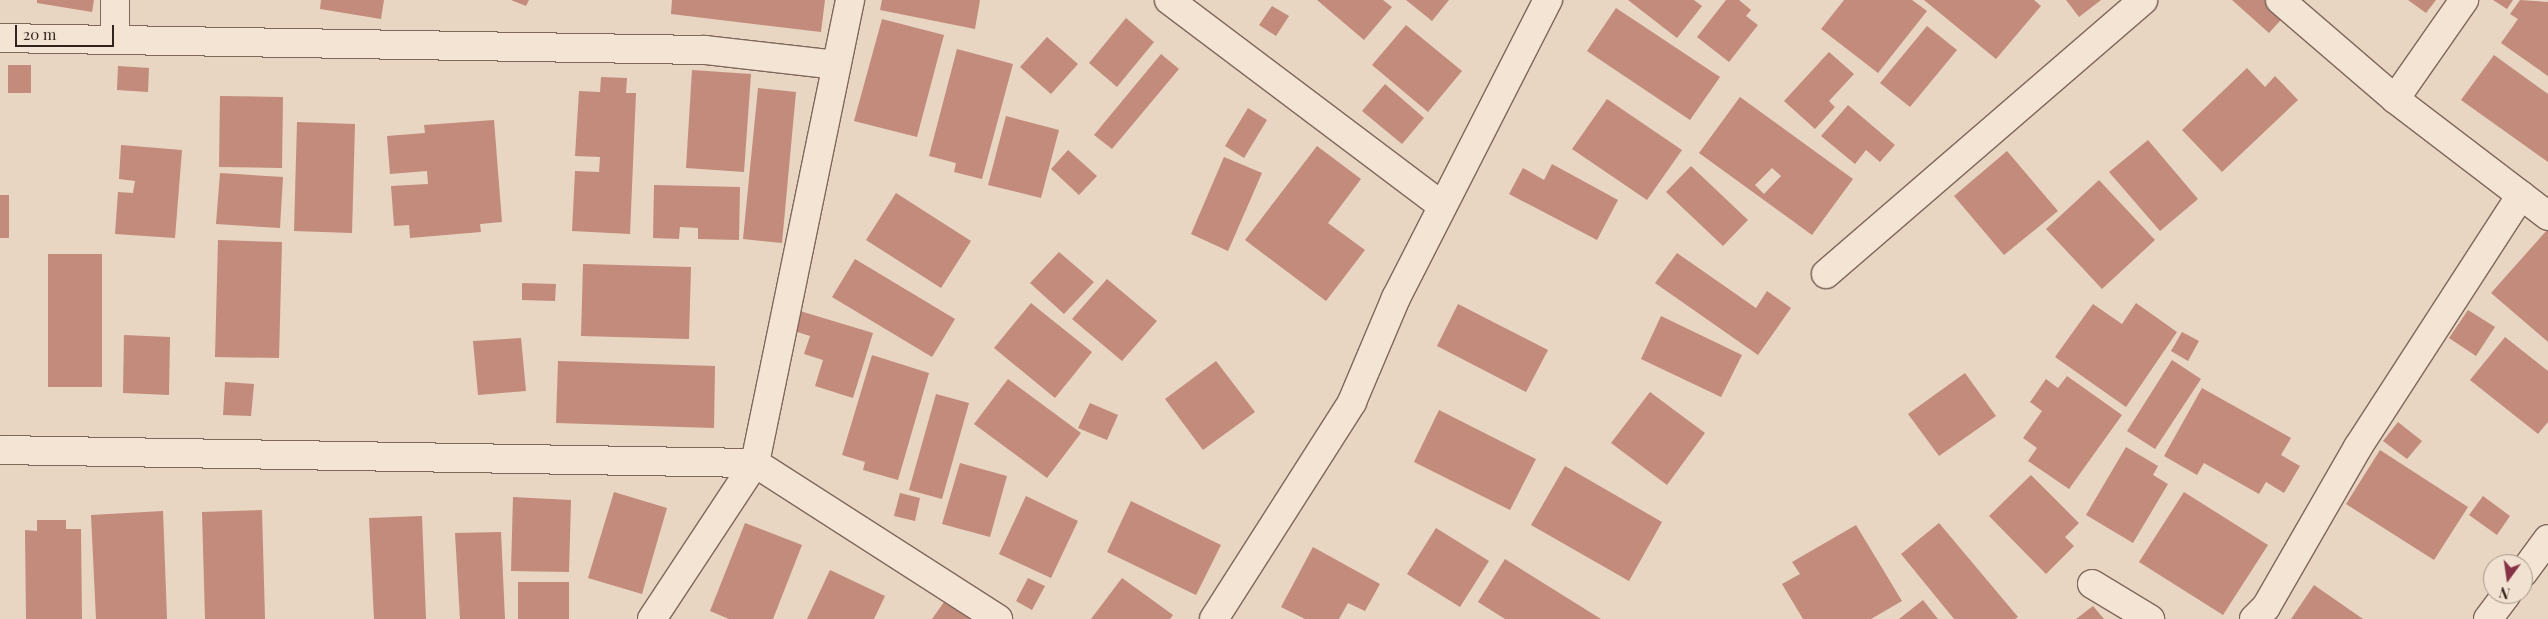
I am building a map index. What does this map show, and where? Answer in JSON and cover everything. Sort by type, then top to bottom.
[{"type":"street","points":[[115,0],[116,39]]},
{"type":"street","points":[[652,619],[755,463],[850,0]]},
{"type":"street","points":[[1169,0],[1442,205]]},
{"type":"street","points":[[1214,619],[1352,402],[1396,298],[1548,0]]},
{"type":"street","points":[[1826,274],[2143,0]]},
{"type":"street","points":[[2280,0],[2395,99],[2548,216]]},
{"type":"street","points":[[2395,99],[2464,0]]},
{"type":"street","points":[[0,38],[705,50],[836,65]]},
{"type":"street","points":[[2254,619],[2266,607],[2358,446],[2521,196]]},
{"type":"street","points":[[0,450],[755,463],[998,619]]},
{"type":"street","points":[[2533,560],[2548,540]]},
{"type":"street","points":[[2092,584],[2150,619]]},
{"type":"street","points":[[2488,619],[2499,604]]},
{"type":"building","points":[[37,0],[94,0],[92,12],[37,3]]},
{"type":"building","points":[[321,0],[384,0],[381,19],[320,9]]},
{"type":"building","points":[[511,0],[529,0],[526,6]]},
{"type":"building","points":[[672,0],[825,0],[821,32],[671,14]]},
{"type":"building","points":[[882,0],[980,0],[975,29],[880,10]]},
{"type":"building","points":[[1317,0],[1383,0],[1392,7],[1364,40]]},
{"type":"building","points":[[1406,0],[1449,0],[1432,21]]},
{"type":"building","points":[[1628,0],[1694,0],[1702,6],[1677,38]]},
{"type":"building","points":[[1726,0],[1739,0],[1751,10],[1746,16],[1758,25],[1729,62],[1697,37]]},
{"type":"building","points":[[1844,0],[1912,0],[1927,11],[1878,73],[1821,29]]},
{"type":"building","points":[[1924,0],[2034,0],[2041,6],[1996,59]]},
{"type":"building","points":[[2066,0],[2101,0],[2079,17]]},
{"type":"building","points":[[2232,0],[2272,0],[2287,13],[2269,33]]},
{"type":"building","points":[[2408,0],[2436,0],[2426,13]]},
{"type":"building","points":[[2493,0],[2513,0],[2507,9]]},
{"type":"building","points":[[2520,0],[2548,2],[2548,76],[2501,43],[2518,19],[2510,14]]},
{"type":"building","points":[[1272,6],[1289,16],[1276,36],[1259,25]]},
{"type":"building","points":[[1616,8],[1720,77],[1690,120],[1587,51]]},
{"type":"building","points":[[1126,18],[1154,42],[1117,87],[1089,63]]},
{"type":"building","points":[[882,19],[944,35],[917,137],[854,121]]},
{"type":"building","points":[[1406,25],[1462,71],[1428,112],[1372,65]]},
{"type":"building","points":[[1927,26],[1957,50],[1910,107],[1880,83]]},
{"type":"building","points":[[1047,37],[1078,64],[1051,94],[1020,67]]},
{"type":"building","points":[[957,49],[1013,64],[982,179],[954,172],[956,163],[929,156]]},
{"type":"building","points":[[1829,52],[1854,74],[1829,101],[1835,107],[1815,129],[1784,101]]},
{"type":"building","points":[[1161,54],[1179,69],[1112,149],[1094,135]]},
{"type":"building","points":[[2494,55],[2548,94],[2548,162],[2461,100]]},
{"type":"building","points":[[8,65],[31,65],[31,93],[8,93]]},
{"type":"building","points":[[118,66],[149,68],[148,92],[117,90]]},
{"type":"building","points":[[2247,68],[2265,87],[2275,76],[2298,100],[2222,172],[2182,130]]},
{"type":"building","points":[[692,70],[751,74],[744,172],[686,168]]},
{"type":"building","points":[[601,77],[627,78],[626,93],[636,93],[630,234],[572,231],[575,171],[599,172],[600,157],[575,156],[579,91],[600,92]]},
{"type":"building","points":[[1385,84],[1424,118],[1402,144],[1362,111]]},
{"type":"building","points":[[758,88],[796,92],[782,243],[743,239]]},
{"type":"building","points":[[220,96],[283,97],[282,168],[219,167]]},
{"type":"building","points":[[1740,97],[1853,179],[1812,235],[1699,153]],"holes":[[[1772,168],[1781,176],[1764,194],[1755,185]]]},
{"type":"building","points":[[1607,99],[1682,150],[1647,200],[1572,149]]},
{"type":"building","points":[[1848,105],[1895,145],[1880,162],[1866,150],[1855,164],[1821,136]]},
{"type":"building","points":[[1248,108],[1267,120],[1244,158],[1225,146]]},
{"type":"building","points":[[1006,116],[1059,130],[1041,198],[988,185]]},
{"type":"building","points":[[494,120],[502,222],[480,224],[481,232],[410,238],[409,225],[394,226],[391,186],[428,184],[427,171],[390,174],[387,136],[425,133],[424,125]]},
{"type":"building","points":[[297,122],[355,124],[352,233],[294,231]]},
{"type":"building","points":[[2148,140],[2198,199],[2160,231],[2109,172]]},
{"type":"building","points":[[121,145],[182,150],[175,238],[115,234],[118,192],[133,193],[135,181],[119,179]]},
{"type":"building","points":[[1317,146],[1361,179],[1328,223],[1365,250],[1326,301],[1245,240]]},
{"type":"building","points":[[1068,150],[1097,176],[1079,195],[1051,169]]},
{"type":"building","points":[[2007,151],[2058,211],[2004,255],[1954,196]]},
{"type":"building","points":[[1224,157],[1262,173],[1228,251],[1191,234]]},
{"type":"building","points":[[1552,164],[1618,200],[1597,240],[1509,194],[1523,168],[1544,180]]},
{"type":"building","points":[[1691,166],[1748,220],[1723,246],[1666,192]]},
{"type":"building","points":[[220,173],[283,177],[280,228],[216,224]]},
{"type":"building","points":[[2099,180],[2155,240],[2102,289],[2046,229]]},
{"type":"building","points":[[654,185],[740,187],[739,240],[698,239],[698,228],[680,227],[679,239],[653,238]]},
{"type":"building","points":[[896,193],[971,241],[941,288],[866,240]]},
{"type":"building","points":[[0,195],[9,195],[9,238],[0,238]]},
{"type":"building","points":[[2548,229],[2548,342],[2491,293]]},
{"type":"building","points":[[218,240],[282,242],[279,358],[215,357]]},
{"type":"building","points":[[1059,252],[1094,282],[1064,314],[1030,283]]},
{"type":"building","points":[[1677,253],[1756,308],[1767,291],[1791,308],[1758,355],[1655,283]]},
{"type":"building","points":[[48,254],[102,254],[102,387],[48,387]]},
{"type":"building","points":[[855,259],[955,319],[932,357],[832,297]]},
{"type":"building","points":[[583,264],[691,267],[689,339],[581,336]]},
{"type":"building","points":[[1107,279],[1157,321],[1122,361],[1072,319]]},
{"type":"building","points":[[522,283],[556,284],[555,301],[522,300]]},
{"type":"building","points":[[1031,303],[1092,352],[1055,398],[994,348]]},
{"type":"building","points":[[2136,303],[2177,332],[2126,407],[2055,357],[2093,304],[2122,324]]},
{"type":"building","points":[[1458,304],[1548,350],[1526,392],[1437,346]]},
{"type":"building","points":[[2468,310],[2495,327],[2476,356],[2449,338]]},
{"type":"building","points":[[800,311],[873,333],[853,398],[815,386],[823,360],[804,354],[810,336],[794,331]]},
{"type":"building","points":[[1661,316],[1742,355],[1721,397],[1641,359]]},
{"type":"building","points":[[2182,332],[2199,341],[2188,361],[2171,351]]},
{"type":"building","points":[[124,335],[170,337],[169,395],[123,393]]},
{"type":"building","points":[[2505,337],[2548,371],[2548,422],[2538,434],[2470,380]]},
{"type":"building","points":[[521,338],[526,391],[478,395],[473,341]]},
{"type":"building","points":[[872,355],[929,373],[898,480],[863,470],[865,462],[842,455]]},
{"type":"building","points":[[2172,360],[2201,379],[2155,449],[2127,431]]},
{"type":"building","points":[[558,361],[715,366],[714,428],[556,423]]},
{"type":"building","points":[[1216,361],[1255,412],[1203,450],[1165,399]]},
{"type":"building","points":[[1965,373],[1996,416],[1939,456],[1908,414]]},
{"type":"building","points":[[2067,376],[2122,415],[2069,489],[2028,461],[2037,448],[2023,438],[2042,411],[2030,402],[2046,379],[2058,388]]},
{"type":"building","points":[[1008,379],[1081,433],[1047,478],[974,424]]},
{"type":"building","points":[[225,382],[254,384],[251,416],[223,415]]},
{"type":"building","points":[[2202,388],[2291,438],[2281,455],[2300,466],[2284,493],[2266,482],[2259,494],[2204,463],[2197,475],[2164,456]]},
{"type":"building","points":[[1650,392],[1705,433],[1667,485],[1611,443]]},
{"type":"building","points":[[936,394],[969,403],[942,499],[909,490]]},
{"type":"building","points":[[1090,403],[1118,415],[1107,440],[1078,428]]},
{"type":"building","points":[[1439,410],[1536,459],[1510,510],[1414,462]]},
{"type":"building","points":[[2398,422],[2422,441],[2407,459],[2383,441]]},
{"type":"building","points":[[2126,447],[2158,466],[2153,475],[2168,484],[2133,543],[2086,515]]},
{"type":"building","points":[[2380,450],[2468,507],[2434,560],[2346,504]]},
{"type":"building","points":[[960,463],[1007,476],[990,537],[942,524]]},
{"type":"building","points":[[1565,466],[1662,522],[1629,581],[1531,525]]},
{"type":"building","points":[[2031,475],[2079,523],[2065,537],[2074,546],[2046,574],[1989,516]]},
{"type":"building","points":[[614,492],[667,508],[642,594],[588,578]]},
{"type":"building","points":[[2184,492],[2268,545],[2223,615],[2139,562]]},
{"type":"building","points":[[900,493],[920,498],[915,521],[894,516]]},
{"type":"building","points":[[1026,496],[1078,521],[1051,578],[999,554]]},
{"type":"building","points":[[2483,496],[2510,516],[2497,535],[2469,515]]},
{"type":"building","points":[[513,497],[571,500],[569,572],[511,571]]},
{"type":"building","points":[[1131,501],[1221,545],[1196,595],[1107,552]]},
{"type":"building","points":[[262,510],[265,619],[205,619],[202,512]]},
{"type":"building","points":[[163,511],[167,619],[96,619],[91,515]]},
{"type":"building","points":[[422,516],[426,619],[374,619],[369,518]]},
{"type":"building","points":[[37,520],[66,520],[66,529],[81,529],[82,619],[26,619],[25,530],[37,531]]},
{"type":"building","points":[[745,523],[802,545],[773,619],[729,619],[710,611]]},
{"type":"building","points":[[1939,523],[2018,617],[2015,619],[1954,619],[1901,554]]},
{"type":"building","points":[[1856,525],[1902,601],[1871,619],[1803,619],[1782,584],[1800,574],[1792,562]]},
{"type":"building","points":[[1436,528],[1489,561],[1460,607],[1407,574]]},
{"type":"building","points":[[501,532],[505,619],[460,619],[455,533]]},
{"type":"building","points":[[1313,547],[1380,584],[1365,611],[1348,603],[1339,619],[1305,619],[1281,607]]},
{"type":"building","points":[[1505,559],[1601,619],[1505,619],[1478,602]]},
{"type":"building","points":[[830,570],[885,596],[874,619],[807,619]]},
{"type":"building","points":[[1028,578],[1045,586],[1032,610],[1016,601]]},
{"type":"building","points":[[1122,578],[1173,615],[1170,619],[1091,619]]},
{"type":"building","points":[[518,582],[569,582],[569,619],[518,619]]},
{"type":"building","points":[[2314,585],[2363,619],[2291,619]]},
{"type":"building","points":[[1923,600],[1938,619],[1899,619]]},
{"type":"building","points":[[944,602],[970,619],[932,619]]},
{"type":"building","points":[[2093,606],[2104,619],[2076,619]]}]
